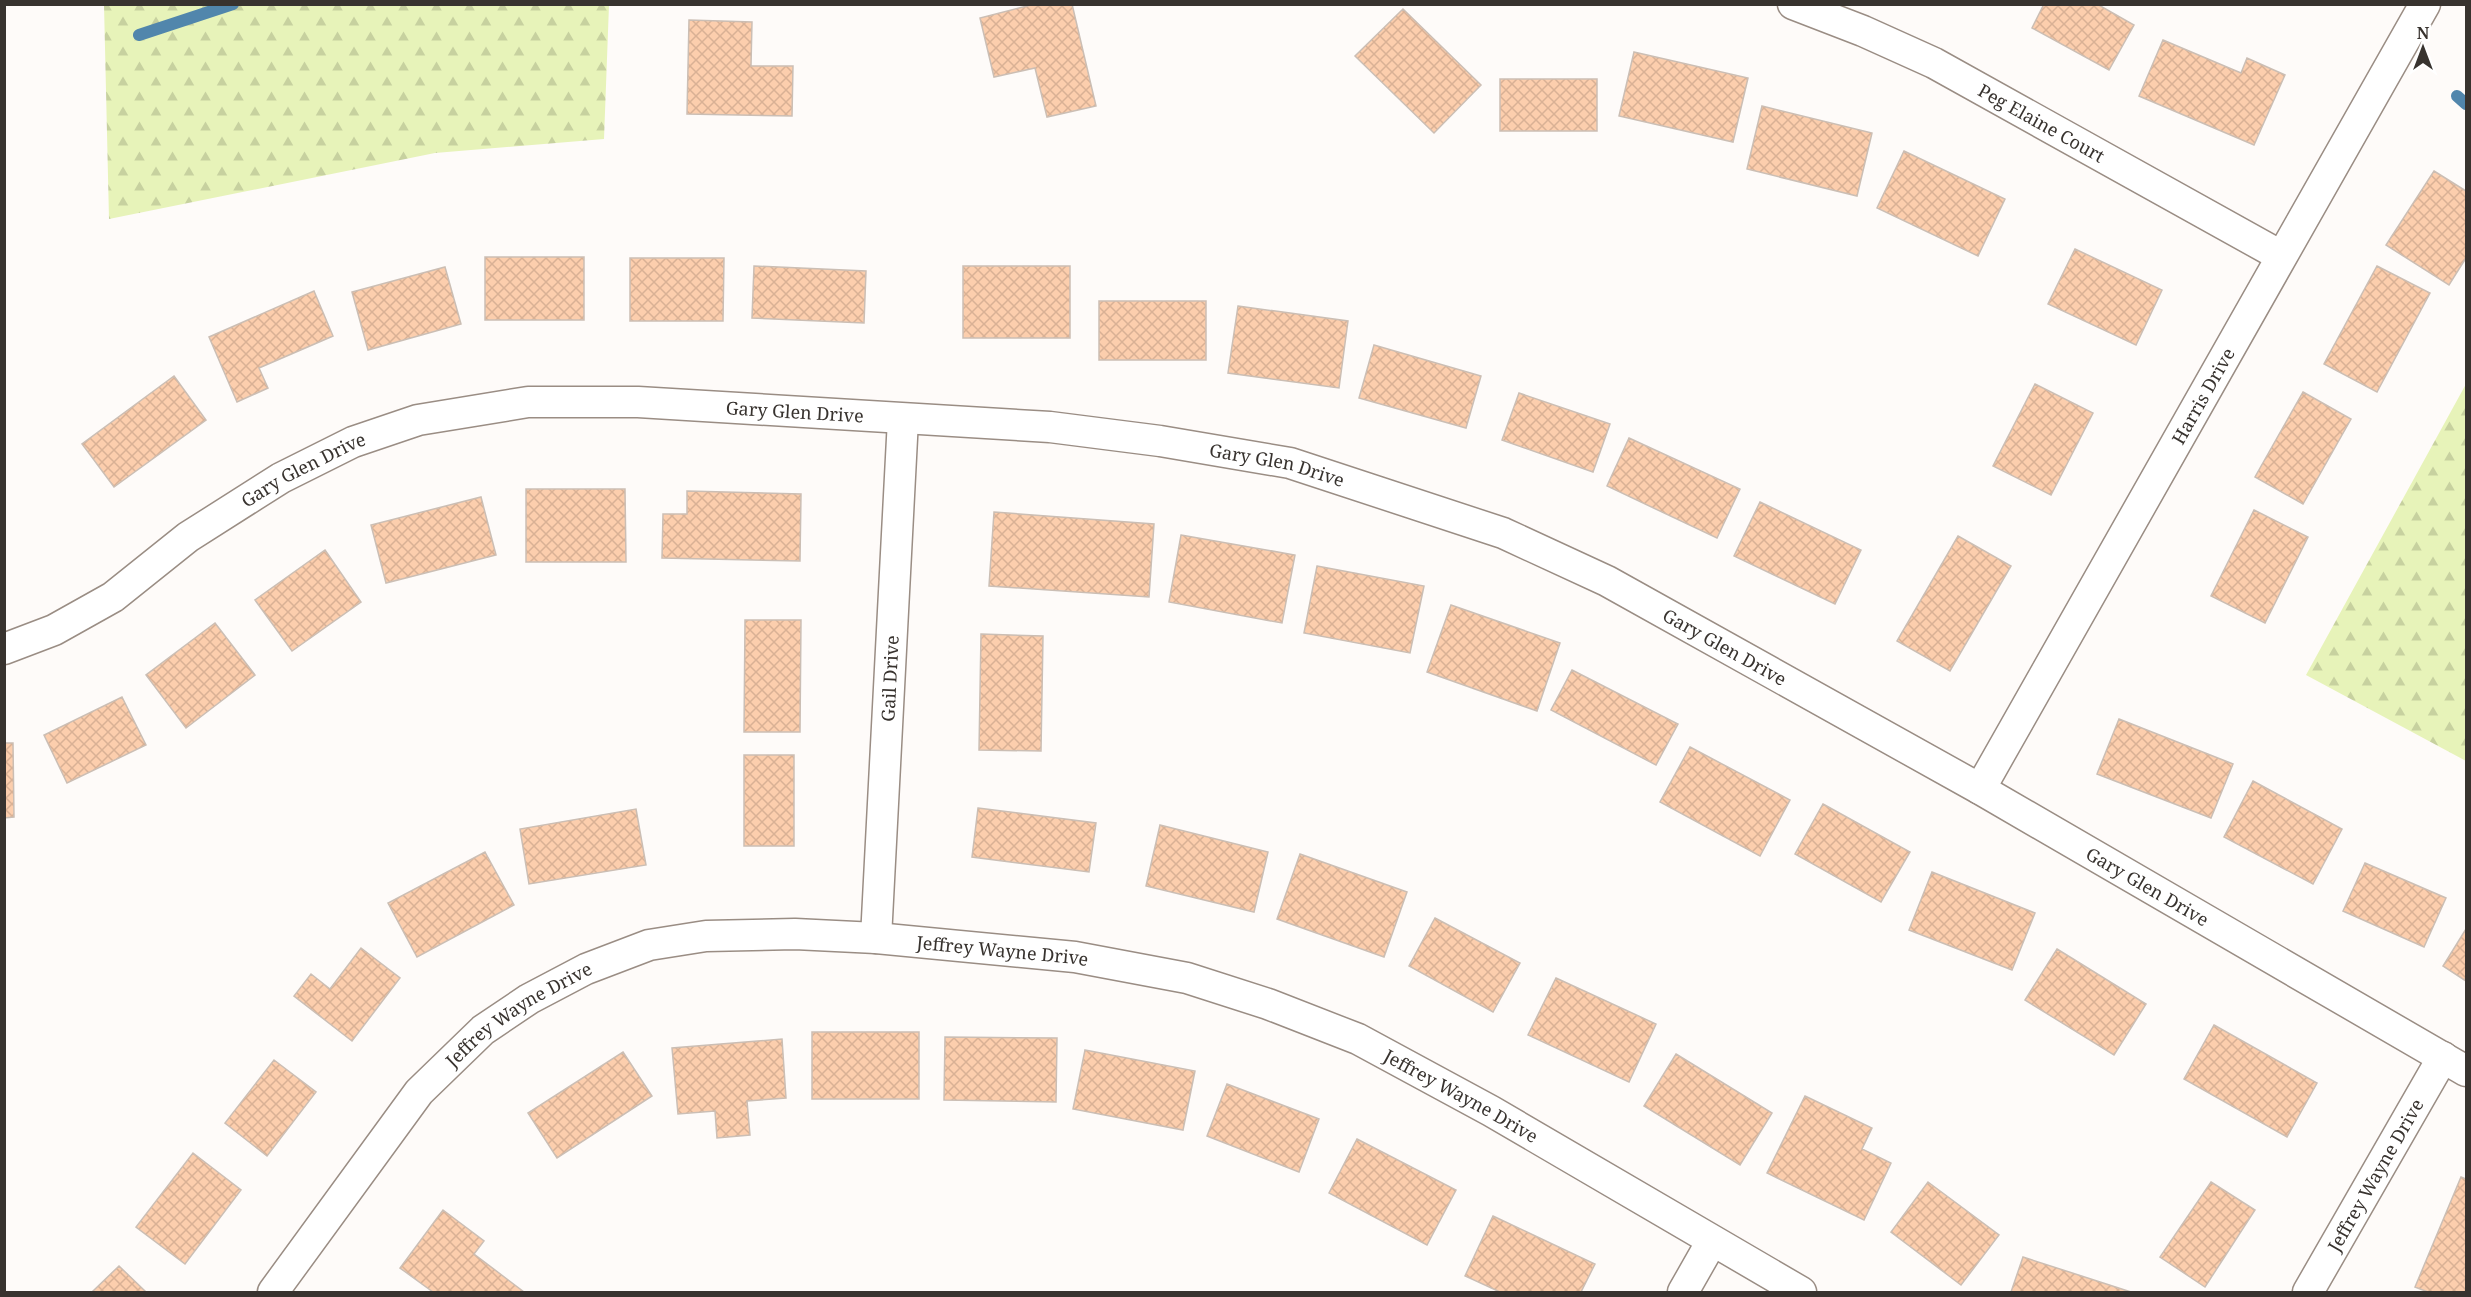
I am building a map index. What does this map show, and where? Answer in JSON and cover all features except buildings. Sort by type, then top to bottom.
[{"type":"street","name":"Peg Elaine Court","points":[[1793,4],[1863,31],[1934,63],[2281,256]]},
{"type":"street","name":"Harris Drive","points":[[1980,789],[2426,4]]},
{"type":"street","name":"Gary Glen Drive","points":[[4,649],[54,630],[113,597],[188,537],[281,478],[353,442],[418,420],[528,402],[638,402],[1050,427],[1160,441],[1290,463],[1503,533],[1607,581],[1980,789],[2455,1064]]},
{"type":"street","name":"Gail Drive","points":[[876,938],[903,419]]},
{"type":"street","name":"Jeffrey Wayne Drive","points":[[280,1290],[418,1092],[483,1030],[530,999],[586,969],[649,945],[706,936],[795,934],[876,938],[1075,957],[1187,978],[1268,1004],[1358,1039],[1491,1111],[1801,1293]]},
{"type":"street","name":"Jeffrey Wayne Drive","points":[[2308,1293],[2455,1064]]},
{"type":"street","points":[[1683,1293],[1712,1241]]},
{"type":"green space","points":[[104,5],[609,5],[604,139],[435,153],[109,219]]},
{"type":"green space","points":[[2466,384],[2466,761],[2306,675]]},
{"type":"waterway","points":[[139,35],[233,4]]},
{"type":"waterway","points":[[2457,96],[2466,104]]}]
